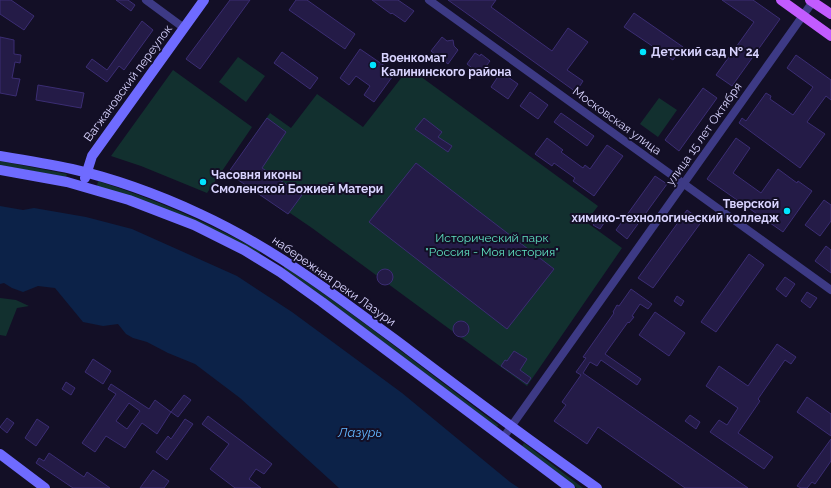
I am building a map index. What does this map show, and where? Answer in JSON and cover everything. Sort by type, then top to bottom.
[{"type":"main road","name":"Вагжановский переулок","points":[[82,186],[92,156],[204,0]]},
{"type":"main road","points":[[781,0],[831,36]]},
{"type":"main road","points":[[812,0],[831,14]]},
{"type":"main road","name":"набережная реки Лазури","points":[[0,156],[86,173],[139,190],[185,207],[272,252],[341,300],[511,427],[597,488]]},
{"type":"main road","name":"набережная реки Лазури","points":[[0,170],[82,186],[129,200],[181,220],[219,237],[268,264],[322,302],[570,488]]},
{"type":"main road","points":[[0,454],[45,488]]},
{"type":"street","points":[[146,0],[184,28]]},
{"type":"street","name":"Московская улица","points":[[429,0],[831,290]]},
{"type":"street","name":"улица 15 лет Октября","points":[[503,438],[803,15],[812,0]]},
{"type":"green space","points":[[238,57],[265,76],[246,102],[219,82]]},
{"type":"green space","name":"Исторический парк \"Россия - Моя история\"","points":[[409,68],[598,206],[586,222],[622,248],[527,386],[312,228],[290,213],[288,214],[228,173],[242,154],[245,156],[245,149],[270,113],[291,128],[317,94],[363,127]]},
{"type":"green space","points":[[173,70],[252,127],[207,193],[141,166],[111,156]]},
{"type":"green space","points":[[659,98],[677,110],[658,137],[640,124]]},
{"type":"green space","points":[[0,161],[67,174],[66,177],[0,165]]},
{"type":"green space","points":[[98,181],[140,195],[200,221],[258,250],[260,252],[259,255],[97,186]]},
{"type":"green space","points":[[284,266],[365,324],[498,426],[496,427],[284,269]]},
{"type":"green space","points":[[0,298],[16,300],[29,306],[17,308],[6,336],[0,335]]},
{"type":"green space","points":[[524,443],[583,488],[577,488],[522,446]]},
{"type":"water","name":"Лазурь","points":[[0,206],[23,210],[34,208],[86,217],[132,229],[237,276],[292,312],[402,393],[519,488],[339,488],[240,398],[195,364],[168,353],[147,342],[133,338],[126,334],[118,324],[103,326],[83,322],[55,288],[38,286],[23,292],[4,283],[0,284]]},
{"type":"building","points":[[0,0],[11,0],[34,16],[24,30],[0,14]]},
{"type":"building","points":[[116,0],[128,0],[135,5],[131,11]]},
{"type":"building","points":[[230,0],[250,0],[200,69],[186,59]]},
{"type":"building","points":[[296,0],[307,0],[355,34],[345,49],[289,10]]},
{"type":"building","points":[[372,0],[398,0],[414,11],[405,22]]},
{"type":"building","points":[[448,0],[496,0],[491,7],[552,51],[568,28],[588,42],[567,70],[583,81],[576,92]]},
{"type":"building","points":[[722,0],[753,0],[780,19],[732,86],[716,75],[754,22]]},
{"type":"building","points":[[634,13],[683,47],[673,60],[624,27]]},
{"type":"building","points":[[142,21],[153,30],[124,70],[119,66],[107,82],[86,67],[92,59],[107,70]]},
{"type":"building","points":[[0,37],[14,40],[14,54],[21,55],[20,63],[15,62],[12,78],[20,79],[16,96],[0,93]]},
{"type":"building","points":[[442,37],[447,41],[453,40],[454,46],[458,50],[448,64],[443,60],[437,62],[436,55],[431,51]]},
{"type":"building","points":[[360,49],[395,73],[374,102],[364,95],[370,86],[356,76],[349,85],[340,78]]},
{"type":"building","points":[[282,52],[318,78],[310,89],[274,63]]},
{"type":"building","points":[[475,53],[480,56],[481,54],[490,61],[480,74],[467,64]]},
{"type":"building","points":[[796,55],[831,80],[831,100],[826,96],[807,122],[825,134],[800,168],[739,123],[742,118],[746,121],[766,93],[771,96],[770,99],[793,115],[813,87],[787,68]]},
{"type":"building","points":[[501,72],[518,84],[508,99],[491,87]]},
{"type":"building","points":[[38,85],[84,93],[81,108],[36,100]]},
{"type":"building","points":[[703,88],[717,98],[679,151],[665,140]]},
{"type":"building","points":[[530,92],[548,105],[538,119],[520,106]]},
{"type":"building","points":[[561,113],[594,136],[587,146],[554,122]]},
{"type":"building","points":[[267,118],[286,132],[262,168],[302,195],[288,214],[228,173]]},
{"type":"building","points":[[424,118],[442,132],[438,137],[452,146],[448,152],[415,129]]},
{"type":"building","points":[[547,138],[563,150],[561,152],[583,168],[585,165],[590,169],[607,145],[623,156],[594,196],[573,181],[575,178],[554,163],[552,166],[535,154]]},
{"type":"building","points":[[736,138],[750,148],[733,173],[761,193],[778,169],[797,183],[798,181],[812,191],[783,232],[707,179]]},
{"type":"building","points":[[416,163],[554,269],[507,329],[369,222]]},
{"type":"building","points":[[655,176],[667,184],[627,239],[616,230]]},
{"type":"building","points":[[824,200],[831,205],[831,221],[820,236],[805,225]]},
{"type":"building","points":[[687,210],[702,221],[653,288],[638,278]]},
{"type":"building","points":[[598,218],[604,223],[600,229],[593,225]]},
{"type":"building","points":[[826,246],[831,250],[831,273],[815,261]]},
{"type":"building","points":[[749,254],[764,265],[716,332],[701,322]]},
{"type":"building","points":[[382,269],[388,269],[393,274],[391,283],[388,285],[382,285],[377,280],[377,274]]},
{"type":"building","points":[[785,277],[795,284],[786,297],[776,289]]},
{"type":"building","points":[[631,289],[652,304],[648,309],[640,304],[632,316],[634,317],[629,323],[628,322],[605,354],[641,379],[637,385],[601,360],[597,366],[590,362],[583,373],[748,488],[685,488],[598,427],[587,444],[554,421],[566,405],[562,402],[581,375],[576,372],[586,358],[583,357],[614,313],[613,312],[617,305],[619,306]]},
{"type":"building","points":[[807,292],[817,298],[810,308],[801,301]]},
{"type":"building","points":[[677,296],[684,301],[681,306],[674,301]]},
{"type":"building","points":[[655,312],[685,333],[669,356],[639,335]]},
{"type":"building","points":[[458,321],[464,321],[469,326],[467,335],[464,337],[458,337],[453,332],[453,326]]},
{"type":"building","points":[[777,344],[796,357],[791,364],[785,360],[758,399],[760,401],[738,433],[773,457],[764,469],[710,432],[719,420],[727,425],[738,408],[706,386],[719,366],[748,386]]},
{"type":"building","points":[[514,351],[527,359],[520,370],[531,378],[527,384],[501,366],[505,360],[507,361]]},
{"type":"building","points":[[93,359],[111,371],[103,384],[85,372]]},
{"type":"building","points":[[66,382],[75,388],[71,395],[62,389]]},
{"type":"building","points":[[111,384],[149,409],[155,400],[171,412],[157,434],[142,423],[125,448],[106,436],[95,452],[82,443],[116,394],[108,389]],"holes":[[[129,403],[140,411],[127,429],[116,421]]]},
{"type":"building","points":[[184,395],[191,400],[178,417],[171,412]]},
{"type":"building","points":[[807,397],[831,414],[831,436],[797,412]]},
{"type":"building","points":[[690,415],[700,422],[696,429],[685,421]]},
{"type":"building","points":[[208,416],[272,464],[264,474],[256,469],[249,479],[261,488],[235,488],[210,469],[229,444],[202,424]]},
{"type":"building","points":[[7,418],[14,423],[7,433],[0,427]]},
{"type":"building","points":[[37,419],[49,427],[36,446],[25,438]]},
{"type":"building","points":[[185,419],[193,424],[167,460],[156,452],[168,436],[171,439]]},
{"type":"building","points":[[831,439],[831,461],[815,484],[812,482],[807,488],[797,486]]},
{"type":"building","points":[[49,453],[84,477],[87,472],[110,488],[73,488],[36,463],[39,458],[44,461]]},
{"type":"building","points":[[153,470],[169,481],[164,488],[140,488]]},
{"type":"place","name":"Детский сад № 24","points":[[643,52]]},
{"type":"place","name":"Военкомат Калининского района","points":[[373,65]]},
{"type":"place","name":"Часовня иконы Смоленской Божией Матери","points":[[203,182]]},
{"type":"place","name":"Тверской химико-технологический колледж","points":[[787,211]]}]
